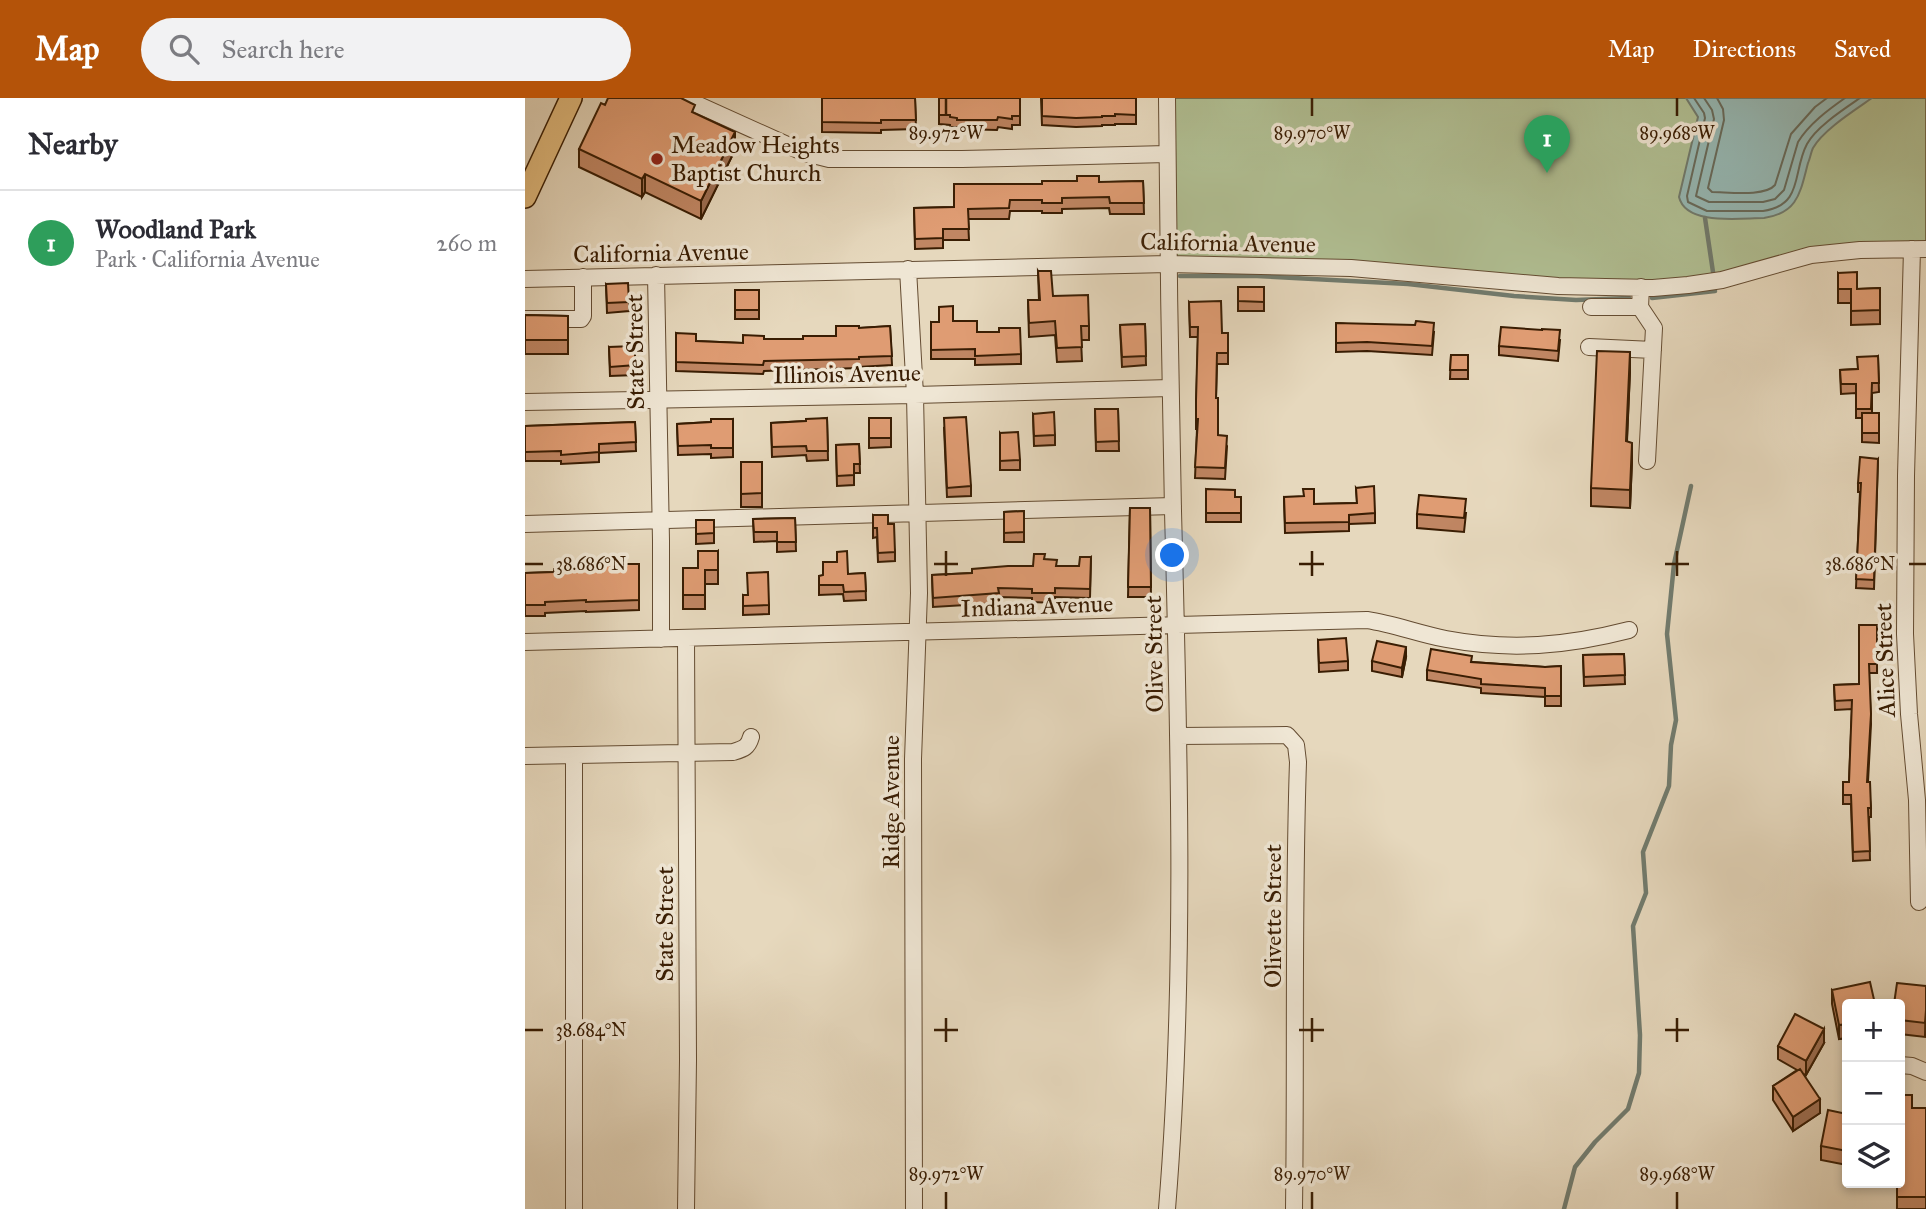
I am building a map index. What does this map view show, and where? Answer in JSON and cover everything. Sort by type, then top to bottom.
[{"type":"main road","points":[[525,197],[571,98]]},
{"type":"street","name":"Olive Street","points":[[1167,98],[1179,948],[1178,1041],[1167,1209]]},
{"type":"street","points":[[691,100],[805,153],[829,159],[1167,154]]},
{"type":"street","name":"California Avenue","points":[[525,279],[1168,264],[1350,268],[1516,283],[1641,287],[1722,280],[1811,255],[1860,250],[1919,249]]},
{"type":"street","name":"Alice Street","points":[[1919,249],[1906,476],[1905,634],[1917,800],[1919,902]]},
{"type":"street","name":"Ridge Avenue","points":[[908,269],[915,395],[919,593],[913,759],[914,1209]]},
{"type":"street","name":"State Street","points":[[656,275],[661,639]]},
{"type":"street","points":[[525,319],[581,318],[583,277]]},
{"type":"street","points":[[1641,287],[1640,307],[1654,328],[1647,461]]},
{"type":"street","points":[[1591,307],[1640,307]]},
{"type":"street","points":[[1589,347],[1653,350]]},
{"type":"street","name":"Illinois Avenue","points":[[525,402],[1170,388]]},
{"type":"street","points":[[525,524],[1173,506]]},
{"type":"street","name":"Indiana Avenue","points":[[525,642],[1367,621],[1390,624],[1445,639],[1484,645],[1523,646],[1557,645],[1629,630]]},
{"type":"street","name":"State Street","points":[[686,638],[686,1209]]},
{"type":"street","name":"Olivette Street","points":[[1178,736],[1287,735],[1296,746],[1294,1209]]},
{"type":"street","points":[[525,756],[742,750],[749,745],[751,737]]},
{"type":"street","points":[[574,755],[574,1209]]},
{"type":"street","points":[[1905,1065],[1926,1072]]},
{"type":"green space","points":[[1168,98],[1926,98],[1926,249],[1811,255],[1706,282],[1591,286],[1168,264]]},
{"type":"water","points":[[1686,98],[1872,98],[1818,141],[1812,150],[1800,192],[1784,212],[1764,218],[1728,219],[1692,213],[1679,197],[1698,117]]},
{"type":"building","name":"Meadow Heights Baptist Church","points":[[608,98],[681,98],[695,105],[692,112],[735,132],[701,201],[645,174],[642,179],[579,149],[601,103],[605,105]]},
{"type":"building","points":[[822,98],[915,98],[916,120],[881,120],[881,123],[822,122]]},
{"type":"building","points":[[939,98],[1020,98],[1020,116],[1012,116],[1012,119],[998,117],[997,120],[957,120],[950,115],[939,115]]},
{"type":"building","points":[[1042,98],[1136,98],[1136,115],[1076,118],[1042,116]]},
{"type":"building","points":[[1077,176],[1099,176],[1099,182],[1143,181],[1144,203],[1110,203],[1109,197],[1062,198],[1062,203],[1010,200],[1009,208],[968,209],[969,229],[943,229],[943,238],[915,239],[914,208],[954,207],[954,184],[1042,184],[1042,181],[1077,181]]},
{"type":"building","points":[[1038,271],[1051,271],[1053,296],[1088,295],[1089,326],[1081,326],[1082,347],[1057,348],[1055,321],[1029,323],[1028,300],[1040,300]]},
{"type":"building","points":[[1857,272],[1857,289],[1880,288],[1880,310],[1851,311],[1851,289],[1838,289],[1838,273]]},
{"type":"building","points":[[628,283],[629,302],[607,303],[606,284]]},
{"type":"building","points":[[1238,287],[1264,287],[1264,302],[1238,301]]},
{"type":"building","points":[[735,290],[759,290],[759,310],[735,310]]},
{"type":"building","points":[[1221,301],[1222,333],[1228,333],[1228,353],[1217,353],[1216,398],[1218,435],[1227,436],[1225,468],[1195,467],[1198,327],[1190,327],[1189,302]]},
{"type":"building","points":[[953,306],[953,321],[977,321],[977,332],[1020,328],[1021,354],[975,356],[975,349],[931,350],[931,322],[939,322],[939,307]]},
{"type":"building","points":[[525,315],[568,316],[568,340],[525,340]]},
{"type":"building","points":[[1416,321],[1434,323],[1432,346],[1336,343],[1336,323],[1415,325]]},
{"type":"building","points":[[1145,324],[1146,356],[1122,357],[1120,325]]},
{"type":"building","points":[[836,326],[890,326],[892,356],[764,361],[763,365],[676,362],[676,333],[696,334],[696,341],[743,343],[743,335],[764,336],[764,339],[836,336]]},
{"type":"building","points":[[1501,327],[1560,330],[1558,351],[1499,346]]},
{"type":"building","points":[[634,346],[636,365],[610,367],[609,347]]},
{"type":"building","points":[[1597,351],[1630,352],[1626,441],[1632,443],[1630,490],[1591,488]]},
{"type":"building","points":[[1451,355],[1468,355],[1468,370],[1450,370]]},
{"type":"building","points":[[1878,356],[1879,383],[1872,383],[1871,409],[1856,409],[1856,384],[1841,384],[1840,370],[1858,369],[1857,357]]},
{"type":"building","points":[[1095,409],[1118,409],[1119,441],[1096,442]]},
{"type":"building","points":[[1054,412],[1055,435],[1034,436],[1033,414]]},
{"type":"building","points":[[1862,413],[1879,413],[1879,433],[1862,433]]},
{"type":"building","points":[[966,417],[971,486],[947,488],[944,418]]},
{"type":"building","points":[[827,418],[828,451],[807,451],[806,446],[772,447],[771,423]]},
{"type":"building","points":[[869,418],[891,418],[891,438],[869,438]]},
{"type":"building","points":[[711,419],[733,419],[733,448],[711,448],[711,445],[678,446],[677,424],[711,422]]},
{"type":"building","points":[[635,422],[636,442],[599,444],[599,452],[561,455],[561,451],[525,452],[525,426]]},
{"type":"building","points":[[1018,432],[1020,460],[1000,461],[1000,433]]},
{"type":"building","points":[[859,444],[860,464],[854,464],[854,475],[837,476],[836,445]]},
{"type":"building","points":[[1860,457],[1878,459],[1874,580],[1856,579]]},
{"type":"building","points":[[741,462],[762,462],[762,493],[741,494]]},
{"type":"building","points":[[1374,486],[1375,513],[1349,515],[1349,522],[1285,523],[1284,497],[1304,496],[1303,489],[1314,489],[1314,504],[1357,503],[1356,488]]},
{"type":"building","points":[[1206,489],[1235,490],[1235,497],[1241,497],[1241,513],[1206,513]]},
{"type":"building","points":[[1419,495],[1466,499],[1464,518],[1417,514]]},
{"type":"building","points":[[1130,508],[1150,508],[1151,587],[1128,587]]},
{"type":"building","points":[[1024,511],[1024,532],[1004,533],[1004,512]]},
{"type":"building","points":[[873,515],[888,515],[888,524],[894,524],[895,552],[878,553],[877,528],[873,528]]},
{"type":"building","points":[[795,518],[796,542],[777,542],[777,532],[754,532],[753,519]]},
{"type":"building","points":[[696,520],[714,520],[714,533],[696,534]]},
{"type":"building","points":[[698,551],[718,551],[718,570],[705,570],[705,595],[683,595],[683,568],[698,568]]},
{"type":"building","points":[[847,551],[848,574],[865,573],[866,591],[844,592],[843,585],[819,585],[819,576],[823,575],[823,562],[837,562],[837,552]]},
{"type":"building","points":[[1034,554],[1045,554],[1044,559],[1057,560],[1056,566],[1079,566],[1080,557],[1091,557],[1090,589],[1055,588],[1055,593],[1032,593],[1032,589],[998,588],[999,593],[933,598],[932,575],[972,573],[972,569],[1033,566]]},
{"type":"building","points":[[585,559],[601,559],[601,564],[639,564],[639,600],[586,600],[525,605],[525,573],[585,568]]},
{"type":"building","points":[[768,572],[769,605],[743,606],[743,595],[748,595],[747,573]]},
{"type":"building","points":[[1859,625],[1877,625],[1877,664],[1869,664],[1871,714],[1867,782],[1870,782],[1870,851],[1853,852],[1851,795],[1843,795],[1843,782],[1849,782],[1852,700],[1835,701],[1834,685],[1859,684]]},
{"type":"building","points":[[1346,638],[1348,661],[1319,663],[1318,640]]},
{"type":"building","points":[[1377,641],[1406,647],[1402,668],[1372,661]]},
{"type":"building","points":[[1431,649],[1472,656],[1471,662],[1561,666],[1561,696],[1545,696],[1545,688],[1481,684],[1481,679],[1427,670]]},
{"type":"building","points":[[1624,654],[1625,675],[1584,677],[1583,655]]},
{"type":"building","points":[[1870,982],[1874,999],[1842,999],[1842,1025],[1839,1025],[1832,990]]},
{"type":"building","points":[[1897,983],[1926,986],[1925,1023],[1905,1021],[1905,999],[1895,999]]},
{"type":"building","points":[[1795,1014],[1824,1029],[1806,1061],[1778,1046]]},
{"type":"building","points":[[1800,1069],[1820,1099],[1793,1117],[1773,1086]]},
{"type":"building","points":[[1905,1095],[1912,1095],[1912,1108],[1926,1108],[1926,1197],[1897,1197],[1897,1188],[1905,1188]]},
{"type":"building","points":[[1828,1110],[1842,1113],[1842,1150],[1821,1146]]},
{"type":"waterway","points":[[1705,218],[1713,272]]},
{"type":"waterway","points":[[1180,276],[1257,276],[1408,284],[1576,300],[1629,298]]},
{"type":"waterway","points":[[1652,298],[1715,291]]},
{"type":"waterway","points":[[1564,1209],[1575,1167],[1595,1142],[1628,1109],[1639,1073],[1640,1035],[1633,926],[1646,893],[1643,852],[1669,786],[1671,745],[1676,720],[1667,634],[1674,564],[1691,486]]},
{"type":"place","name":"Meadow Heights Baptist Church","points":[[657,159]]},
{"type":"place","name":"Woodland Park","points":[[1547,173]]}]
